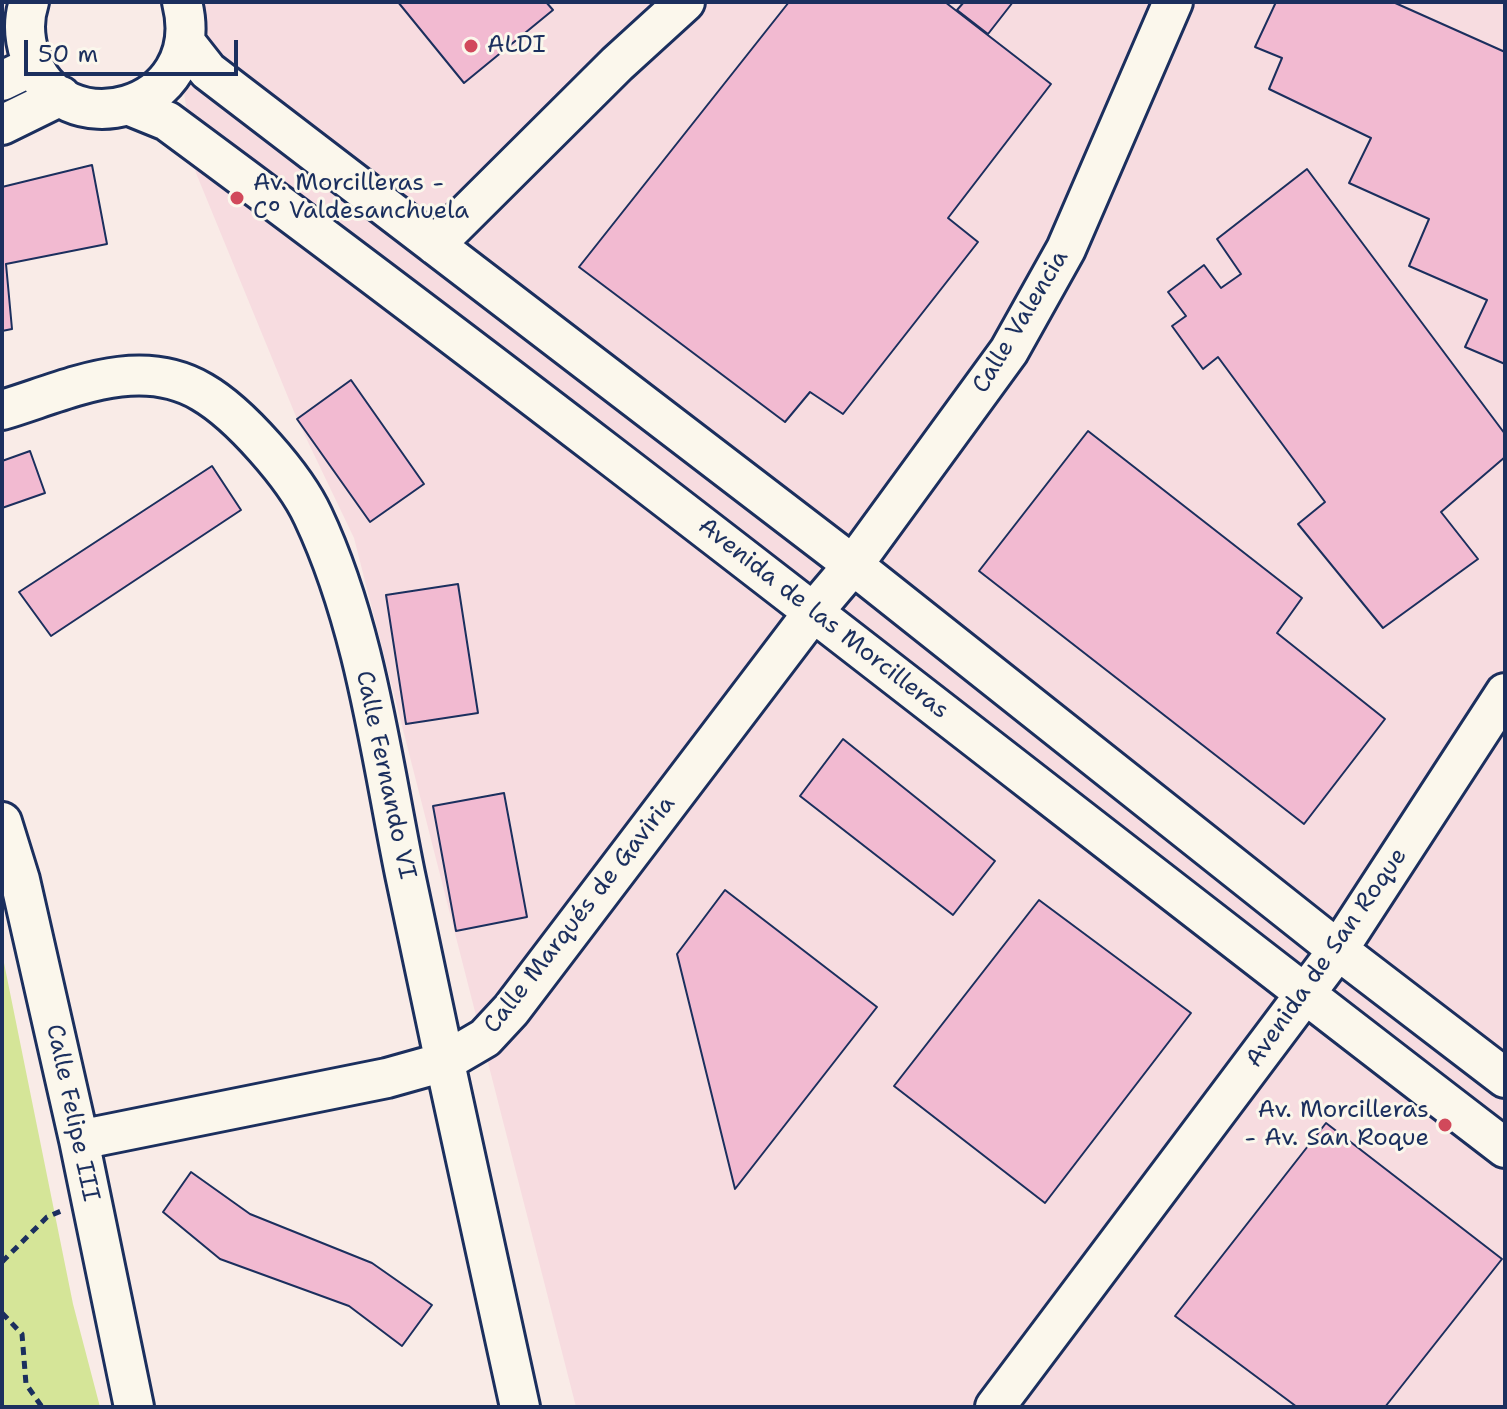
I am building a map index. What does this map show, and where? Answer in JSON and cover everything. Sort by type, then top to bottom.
[{"type":"street","points":[[29,2],[18,74],[45,83],[61,96],[83,107],[107,110],[130,106],[150,96],[167,82],[179,64],[186,43],[187,19],[182,2]]},
{"type":"street","points":[[435,245],[617,64],[685,2]]},
{"type":"street","name":"Calle Valencia","points":[[814,611],[853,565],[1009,351],[1066,249],[1173,2]]},
{"type":"street","points":[[186,43],[208,71],[853,565],[1338,950],[1505,1078]]},
{"type":"street","points":[[2,125],[61,96]]},
{"type":"street","name":"Avenida de las Morcilleras","points":[[130,106],[167,121],[352,258],[814,611],[1505,1148]]},
{"type":"street","name":"Calle Fernando VI","points":[[2,410],[118,375],[163,377],[201,392],[233,415],[287,477],[312,514],[341,587],[363,670],[444,1062],[520,1407]]},
{"type":"street","name":"Calle Marqués de Gaviria","points":[[79,1140],[387,1078],[444,1062],[485,1038],[511,1010],[814,611]]},
{"type":"street","name":"Avenida de San Roque","points":[[995,1407],[1338,950],[1505,693]]},
{"type":"street","name":"Calle Felipe III","points":[[2,822],[20,880],[79,1140],[134,1407]]},
{"type":"path","points":[[2,1262],[47,1217],[92,1200]]},
{"type":"path","points":[[2,1313],[22,1334],[26,1384],[42,1407]]},
{"type":"shaded area","points":[[197,2],[1505,2],[1505,1407],[576,1407],[354,538],[297,419],[196,173],[184,93],[203,44]]},
{"type":"green space","points":[[2,953],[73,1304],[100,1407],[2,1407]]},
{"type":"building","name":"ALDI","points":[[398,2],[546,2],[553,10],[464,83]]},
{"type":"building","points":[[789,2],[945,2],[1051,84],[948,218],[978,242],[843,414],[810,392],[785,422],[579,267]]},
{"type":"building","points":[[964,2],[1013,2],[988,34],[957,10]]},
{"type":"building","points":[[1276,2],[1393,2],[1505,52],[1505,364],[1465,347],[1487,300],[1409,266],[1429,219],[1349,183],[1371,138],[1269,89],[1282,58],[1255,47]]},
{"type":"building","points":[[92,165],[107,244],[6,264],[12,329],[2,331],[2,187]]},
{"type":"building","points":[[1307,169],[1505,434],[1505,457],[1441,512],[1478,559],[1383,628],[1298,524],[1325,502],[1218,357],[1203,369],[1172,326],[1186,316],[1168,292],[1204,265],[1221,288],[1241,274],[1217,239]]},
{"type":"building","points":[[351,380],[424,484],[370,522],[297,419]]},
{"type":"building","points":[[1088,431],[1302,598],[1277,633],[1385,719],[1304,824],[979,571]]},
{"type":"building","points":[[30,451],[45,493],[2,508],[2,461]]},
{"type":"building","points":[[212,466],[241,510],[51,636],[19,592]]},
{"type":"building","points":[[458,584],[478,713],[406,724],[386,595]]},
{"type":"building","points":[[843,739],[995,861],[953,915],[800,796]]},
{"type":"building","points":[[504,793],[527,917],[456,931],[433,806]]},
{"type":"building","points":[[725,890],[877,1007],[735,1189],[677,954]]},
{"type":"building","points":[[1039,900],[1191,1013],[1045,1203],[894,1086]]},
{"type":"building","points":[[1326,1123],[1502,1259],[1385,1407],[1297,1407],[1175,1316]]},
{"type":"building","points":[[191,1172],[250,1214],[372,1263],[432,1305],[402,1346],[349,1306],[220,1259],[163,1212]]},
{"type":"place","name":"ALDI","points":[[471,46]]},
{"type":"place","name":"Av. Morcilleras - Cº Valdesanchuela","points":[[237,198]]},
{"type":"place","name":"Av. Morcilleras - Av. San Roque","points":[[1445,1125]]}]
